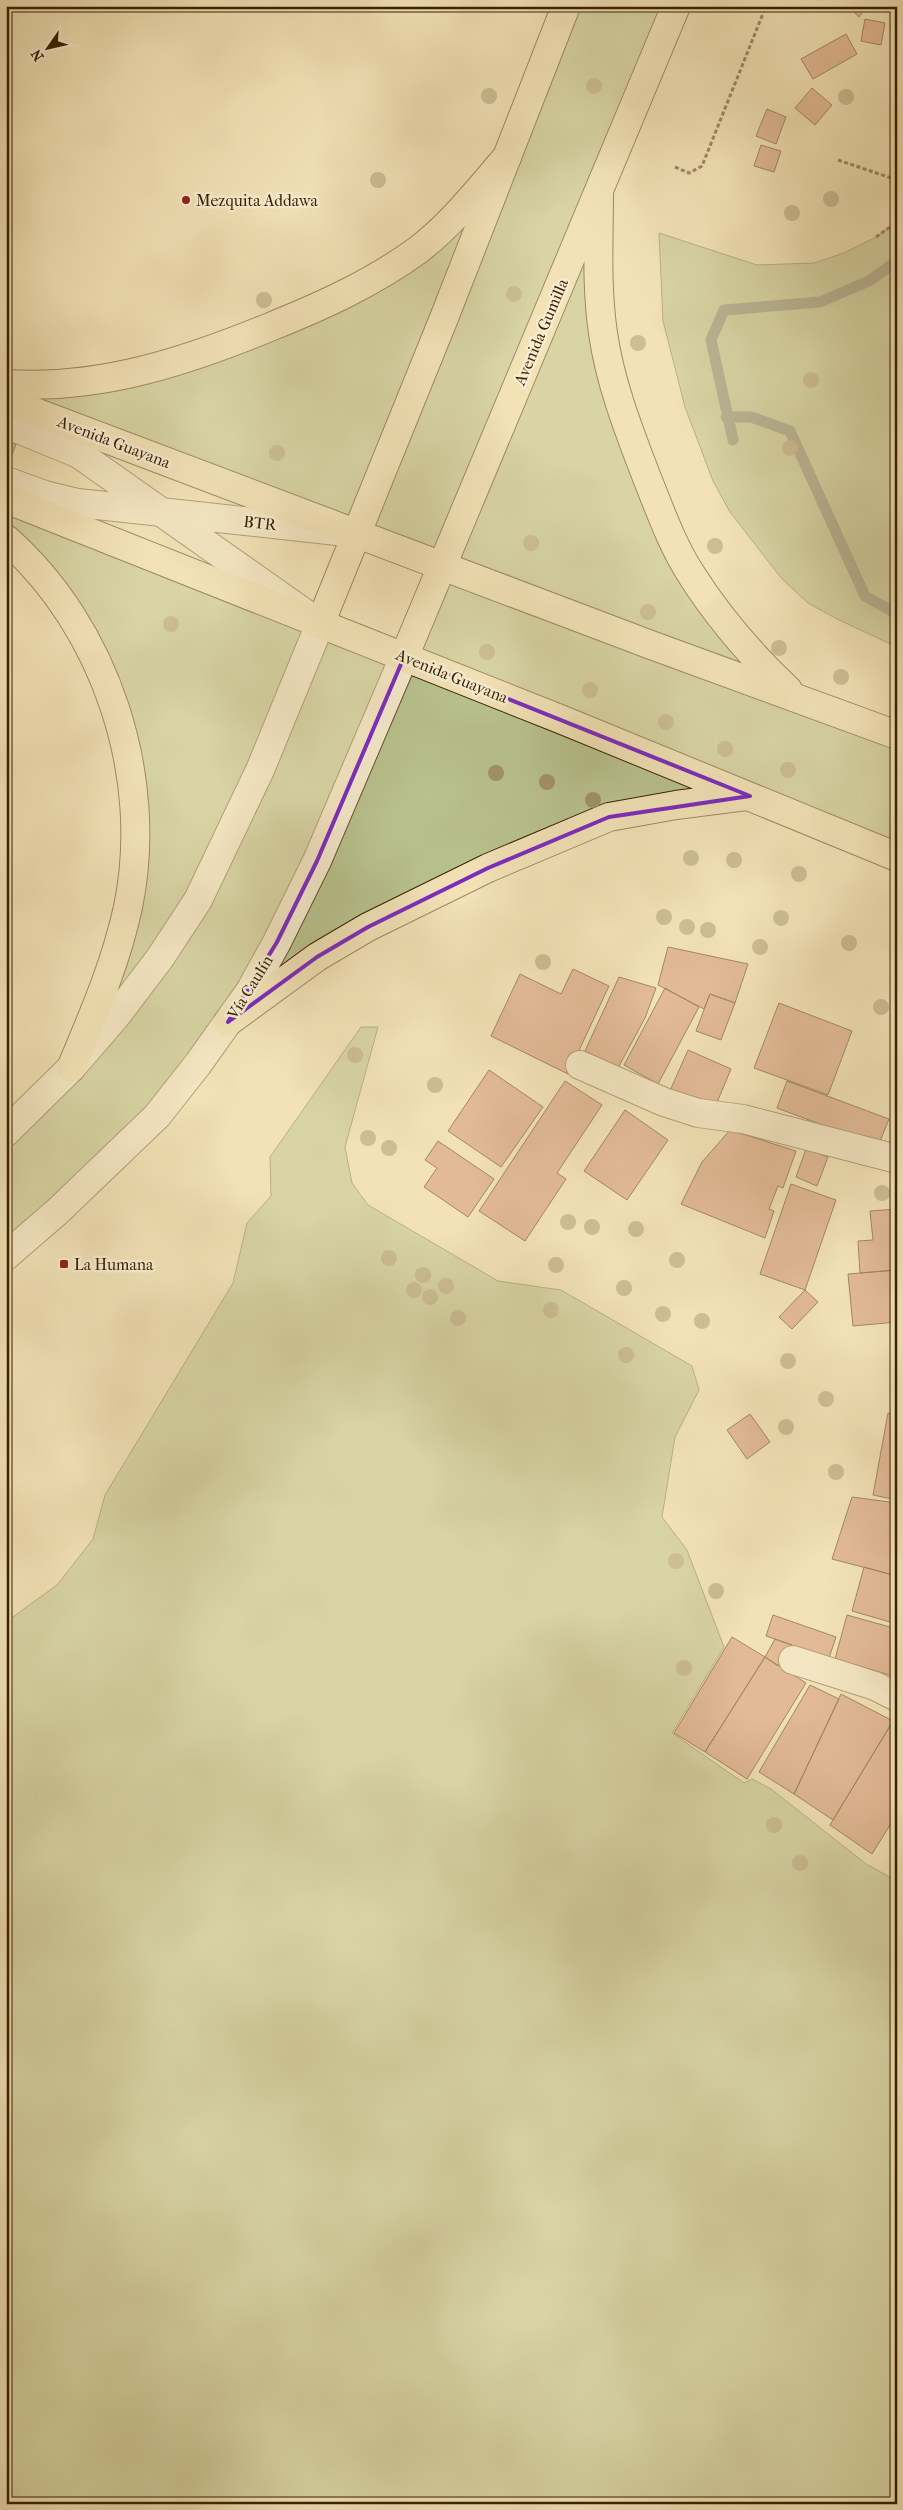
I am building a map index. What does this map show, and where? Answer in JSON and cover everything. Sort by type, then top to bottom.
[{"type":"main road","points":[[320,624],[566,6]]},
{"type":"main road","name":"Avenida Gumilla","points":[[404,657],[676,6]]},
{"type":"main road","points":[[6,384],[70,384],[118,377],[181,360],[312,310],[372,280],[419,249],[462,209],[507,157]]},
{"type":"main road","points":[[599,192],[599,279],[603,333],[616,392],[663,519],[691,574],[733,631],[761,664],[797,698]]},
{"type":"main road","name":"Avenida Guayana","points":[[6,401],[897,735]]},
{"type":"main road","name":"Avenida Guayana","points":[[6,499],[750,796],[897,857]]},
{"type":"main road","points":[[6,538],[49,584],[76,623],[100,672],[123,732],[132,790],[136,849],[128,906],[112,967],[72,1068]]},
{"type":"main road","points":[[228,1022],[317,957],[368,927],[447,886],[609,817],[676,804],[750,796]]},
{"type":"street","name":"BTR","points":[[6,424],[79,454],[320,624]]},
{"type":"street","name":"BTR","points":[[6,481],[78,504],[356,533]]},
{"type":"street","points":[[6,1132],[72,1068],[160,958],[198,900],[260,770],[320,624]]},
{"type":"street","name":"Vía Caulín","points":[[6,1256],[58,1212],[157,1116],[250,991],[314,869],[404,657]]},
{"type":"street","points":[[580,1065],[664,1102],[698,1113],[743,1118],[897,1159]]},
{"type":"street","points":[[792,1660],[875,1686],[897,1697]]},
{"type":"path","points":[[675,167],[689,173],[702,166],[766,6]]},
{"type":"path","points":[[838,160],[897,180]]},
{"type":"path","points":[[876,237],[897,222]]},
{"type":"highlighted area","points":[[404,657],[750,796],[609,817],[488,868],[368,927],[317,957],[228,1022],[277,942],[317,861]]},
{"type":"green space","points":[[566,6],[676,6],[599,192],[599,279],[663,519],[797,698],[897,735],[897,857],[750,796],[676,805],[488,868],[228,1022],[6,1256],[6,1132],[72,1068],[136,849],[100,672],[6,539],[6,499],[404,657],[442,567],[6,401],[70,384],[372,280],[507,157]]},
{"type":"green space","points":[[897,222],[897,647],[808,603],[782,579],[730,512],[713,481],[685,407],[663,321],[659,233],[757,265],[814,263],[844,253],[876,237]]},
{"type":"green space","points":[[361,1027],[378,1027],[345,1147],[352,1183],[368,1205],[498,1281],[561,1290],[692,1366],[699,1390],[675,1437],[662,1517],[687,1550],[724,1647],[672,1733],[744,1783],[752,1779],[771,1789],[866,1864],[897,1881],[897,2504],[6,2504],[6,1622],[57,1585],[93,1539],[105,1495],[233,1283],[247,1223],[271,1196],[270,1157]]},
{"type":"building","points":[[848,6],[867,6],[859,17]]},
{"type":"building","points":[[897,6],[897,30],[890,28]]},
{"type":"building","points":[[865,19],[885,23],[881,45],[861,41]]},
{"type":"building","points":[[846,34],[857,54],[813,79],[801,59]]},
{"type":"building","points":[[812,88],[832,105],[815,125],[795,108]]},
{"type":"building","points":[[767,109],[786,117],[776,144],[756,136]]},
{"type":"building","points":[[761,145],[781,151],[774,172],[754,166]]},
{"type":"building","points":[[6,440],[16,444],[7,469],[6,468]]},
{"type":"building","points":[[668,947],[748,964],[735,1003],[710,994],[704,1009],[658,985]]},
{"type":"building","points":[[573,969],[609,986],[568,1074],[491,1036],[520,974],[561,994]]},
{"type":"building","points":[[619,977],[656,988],[645,1018],[618,1068],[585,1051]]},
{"type":"building","points":[[665,988],[699,1007],[658,1084],[624,1065]]},
{"type":"building","points":[[710,994],[735,1003],[721,1040],[696,1031]]},
{"type":"building","points":[[779,1003],[852,1031],[828,1095],[754,1068]]},
{"type":"building","points":[[688,1050],[731,1069],[713,1112],[669,1093]]},
{"type":"building","points":[[489,1070],[543,1107],[501,1167],[448,1131]]},
{"type":"building","points":[[565,1081],[602,1105],[557,1173],[566,1179],[525,1241],[479,1211]]},
{"type":"building","points":[[787,1081],[889,1119],[878,1146],[777,1108]]},
{"type":"building","points":[[625,1110],[668,1140],[627,1200],[584,1171]]},
{"type":"building","points":[[730,1130],[796,1151],[783,1188],[778,1186],[769,1209],[774,1211],[765,1238],[681,1204],[702,1162]]},
{"type":"building","points":[[438,1141],[494,1179],[468,1217],[424,1187],[437,1168],[425,1160]]},
{"type":"building","points":[[806,1149],[828,1157],[817,1186],[796,1177]]},
{"type":"building","points":[[791,1184],[836,1200],[805,1290],[760,1274]]},
{"type":"building","points":[[897,1209],[897,1270],[860,1273],[858,1241],[873,1240],[870,1211]]},
{"type":"building","points":[[897,1270],[897,1322],[853,1326],[848,1274]]},
{"type":"building","points":[[805,1290],[818,1302],[792,1329],[779,1317]]},
{"type":"building","points":[[888,1413],[897,1415],[897,1500],[873,1495]]},
{"type":"building","points":[[750,1414],[770,1442],[747,1459],[727,1430]]},
{"type":"building","points":[[852,1497],[897,1503],[897,1576],[832,1559]]},
{"type":"building","points":[[864,1567],[897,1576],[897,1624],[852,1611]]},
{"type":"building","points":[[773,1615],[836,1637],[829,1658],[766,1636]]},
{"type":"building","points":[[847,1615],[897,1629],[897,1677],[835,1659]]},
{"type":"building","points":[[732,1637],[765,1657],[705,1752],[674,1733]]},
{"type":"building","points":[[775,1639],[792,1645],[778,1666],[765,1657]]},
{"type":"building","points":[[765,1657],[806,1683],[747,1779],[705,1752]]},
{"type":"building","points":[[810,1685],[839,1699],[794,1794],[759,1772]]},
{"type":"building","points":[[841,1694],[893,1721],[833,1820],[794,1794]]},
{"type":"building","points":[[893,1721],[897,1723],[897,1814],[872,1854],[830,1825]]},
{"type":"waterway","points":[[733,440],[711,340],[724,310],[820,302],[869,281],[897,261]]},
{"type":"waterway","points":[[726,417],[751,417],[790,431],[865,596],[897,614]]},
{"type":"place","name":"Mezquita Addawa","points":[[186,200]]},
{"type":"place","name":"La Humana","points":[[64,1264]]}]
